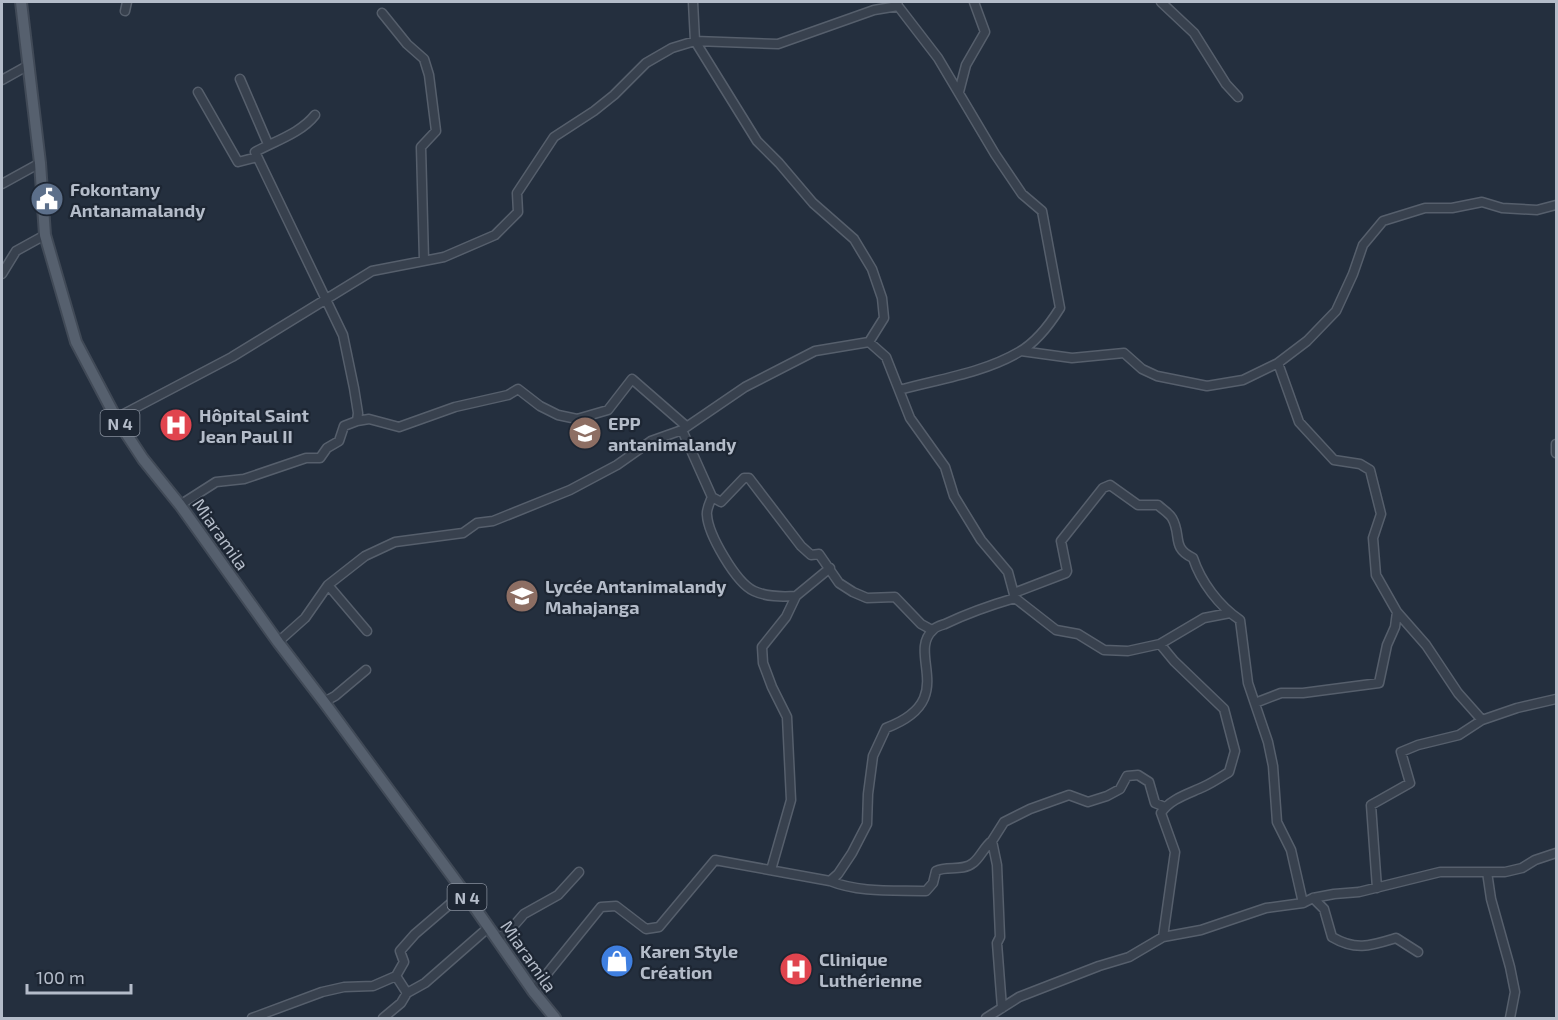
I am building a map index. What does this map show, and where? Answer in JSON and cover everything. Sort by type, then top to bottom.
[{"type":"main road","name":"Miaramila","points":[[21,2],[40,163],[45,235],[76,342],[116,418],[142,459],[180,505],[278,642],[464,892],[533,991],[555,1018]]},
{"type":"street","points":[[125,11],[127,2]]},
{"type":"street","points":[[278,642],[305,618],[328,585],[365,556],[395,542],[463,533],[477,523],[493,521],[570,490],[617,465],[651,441],[684,428],[745,387],[815,351],[869,342],[884,318],[882,298],[872,269],[854,239],[813,203],[757,141],[695,41],[693,2]]},
{"type":"street","points":[[959,92],[966,65],[985,32],[974,2]]},
{"type":"street","points":[[1161,2],[1194,33],[1226,84],[1238,98]]},
{"type":"street","points":[[116,418],[232,357],[372,271],[444,257],[495,236],[518,212],[517,193],[554,136],[601,106],[646,63],[672,48],[695,41],[778,44],[839,20],[898,4],[938,58],[1022,194],[1042,211],[1060,308],[1047,328],[1021,351],[985,368],[898,390]]},
{"type":"street","points":[[382,13],[407,44],[424,59],[429,75],[436,131],[421,147],[424,260]]},
{"type":"street","points":[[2,80],[27,66]]},
{"type":"street","points":[[240,79],[268,144]]},
{"type":"street","points":[[198,92],[238,162],[257,157]]},
{"type":"street","points":[[315,115],[311,121],[255,152],[343,335],[358,413],[357,421]]},
{"type":"street","points":[[2,183],[40,163]]},
{"type":"street","points":[[1021,351],[1072,358],[1124,352],[1142,369],[1157,376],[1207,386],[1244,380],[1278,363],[1307,341],[1336,311],[1363,245],[1383,221],[1425,208],[1452,208],[1482,202],[1502,208],[1537,210],[1557,205]]},
{"type":"street","points":[[2,274],[16,251],[45,235]]},
{"type":"street","points":[[869,342],[886,357],[910,418],[945,467],[954,496],[981,540],[1008,572],[1015,595],[1056,630],[1078,634],[1104,650],[1128,651],[1160,644],[1204,618],[1230,613]]},
{"type":"street","points":[[1278,363],[1299,422],[1334,460],[1360,464],[1370,470],[1381,514],[1373,538],[1376,575],[1398,612],[1426,645],[1458,693],[1482,720]]},
{"type":"street","points":[[180,505],[216,482],[244,479],[306,458],[320,458],[327,448],[339,441],[344,426],[357,421],[369,419],[399,427],[455,407],[508,395],[518,389],[540,406],[558,415],[577,419],[608,410],[632,379],[684,428],[712,497],[721,502],[744,478],[749,478],[801,546],[811,555],[819,554],[839,583],[867,598],[896,597],[921,624],[932,630]]},
{"type":"street","points":[[1557,444],[1557,453]]},
{"type":"street","points":[[830,881],[852,854],[867,824],[873,756],[886,728],[905,721],[921,705],[928,686],[925,644],[932,630],[966,613],[1066,573],[1061,541],[1103,488],[1110,485],[1138,505],[1158,505],[1172,518],[1178,544],[1183,554],[1193,558],[1197,571],[1220,605],[1240,620],[1248,683],[1268,742],[1273,766],[1277,822],[1291,850],[1303,903]]},
{"type":"street","points":[[712,497],[706,515],[716,541],[740,581],[753,591],[779,598],[795,596]]},
{"type":"street","points":[[771,870],[791,800],[787,717],[763,663],[762,647],[786,617],[795,596],[830,568]]},
{"type":"street","points":[[328,585],[367,631]]},
{"type":"street","points":[[1255,703],[1281,693],[1303,693],[1379,683],[1387,645],[1395,627],[1398,612]]},
{"type":"street","points":[[1160,644],[1174,661],[1224,709],[1235,751],[1229,772],[1204,787],[1185,794],[1165,807],[1161,813],[1175,852],[1163,937]]},
{"type":"street","points":[[324,702],[335,696],[366,670]]},
{"type":"street","points":[[1377,888],[1371,805],[1410,783],[1401,752],[1418,745],[1459,735],[1482,720],[1517,708],[1557,699]]},
{"type":"street","points":[[533,991],[601,907],[616,906],[646,929],[659,927],[715,860],[830,881],[842,886],[869,891],[926,891],[933,883],[936,871],[958,869],[973,863],[1005,822],[1030,809],[1069,795],[1088,802],[1120,789],[1127,776],[1137,775],[1149,782],[1155,802],[1165,807]]},
{"type":"street","points":[[992,841],[997,865],[1000,937],[997,943],[1002,1008]]},
{"type":"street","points":[[986,1018],[1019,997],[1129,957],[1163,937],[1201,930],[1266,908],[1303,903],[1313,897],[1359,892],[1440,872],[1505,872],[1522,868],[1530,862],[1557,853]]},
{"type":"street","points":[[497,939],[510,930],[524,914],[558,895],[579,872]]},
{"type":"street","points":[[1487,872],[1491,899],[1515,992],[1510,1018]]},
{"type":"street","points":[[252,1018],[322,992],[344,987],[373,986],[396,976],[404,963],[400,951],[415,934],[464,892]]},
{"type":"street","points":[[1313,897],[1324,909],[1332,937],[1346,945],[1376,944],[1396,938],[1418,952]]},
{"type":"street","points":[[383,1018],[401,1003],[407,993],[425,983],[489,927]]},
{"type":"street","points":[[396,976],[407,993]]},
{"type":"place","name":"Fokontany Antanamalandy","points":[[47,199]]},
{"type":"place","name":"Hôpital Saint Jean Paul II","points":[[176,425]]},
{"type":"place","name":"EPP antanimalandy","points":[[585,433]]},
{"type":"place","name":"Lycée Antanimalandy Mahajanga","points":[[522,596]]},
{"type":"place","name":"Karen Style Création","points":[[617,961]]},
{"type":"place","name":"Clinique Luthérienne","points":[[796,969]]}]
